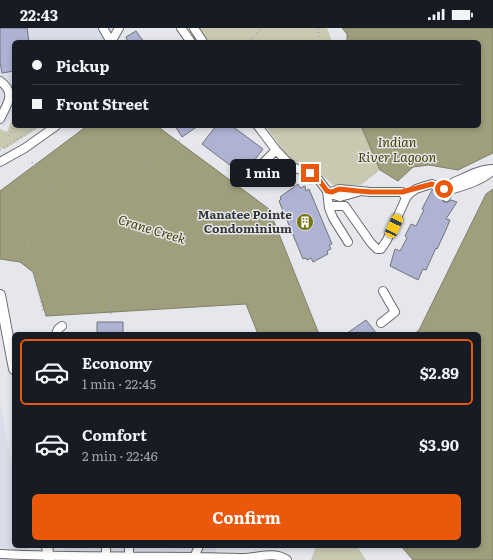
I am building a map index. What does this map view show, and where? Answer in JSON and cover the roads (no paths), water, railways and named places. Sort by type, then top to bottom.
[{"type":"main road","points":[[0,295],[12,358]]},
{"type":"street","points":[[103,28],[110,40]]},
{"type":"street","points":[[112,40],[119,28]]},
{"type":"street","points":[[181,28],[190,40]]},
{"type":"street","points":[[194,28],[202,40]]},
{"type":"street","points":[[0,80],[4,83],[10,93],[10,97],[0,119]]},
{"type":"street","points":[[0,161],[25,148],[53,128]]},
{"type":"street","points":[[260,128],[276,150],[292,167],[310,173],[329,191],[329,206],[333,218],[348,242]]},
{"type":"street","points":[[276,150],[262,164],[259,171],[265,176],[273,178],[280,176],[289,164]]},
{"type":"street","points":[[329,191],[339,189],[404,195],[432,184],[444,189],[448,193],[490,174],[493,170]]},
{"type":"street","points":[[329,206],[345,206],[371,243],[377,249],[381,249],[387,240],[404,195]]},
{"type":"street","points":[[381,323],[395,312],[383,291]]},
{"type":"street","points":[[57,332],[62,326]]},
{"type":"street","points":[[106,548],[106,556]]},
{"type":"street","points":[[129,548],[129,556]]},
{"type":"street","points":[[194,558],[199,548]]},
{"type":"street","points":[[0,554],[250,559],[270,555],[287,560]]},
{"type":"water","name":"Indian River Lagoon","points":[[342,28],[493,28],[493,153],[458,170],[429,165],[413,167],[398,181],[380,170],[362,128],[481,128],[481,40],[347,40],[347,34]]},
{"type":"water","name":"Crane Creek","points":[[84,128],[160,128],[269,209],[318,332],[257,332],[246,304],[46,316],[33,272],[20,262],[0,259],[0,191]]},
{"type":"water","points":[[493,189],[493,560],[413,560],[403,548],[481,548],[481,332],[416,332],[419,330],[486,194]]},
{"type":"place","name":"Manatee Pointe Condominium","points":[[305,222]]}]
